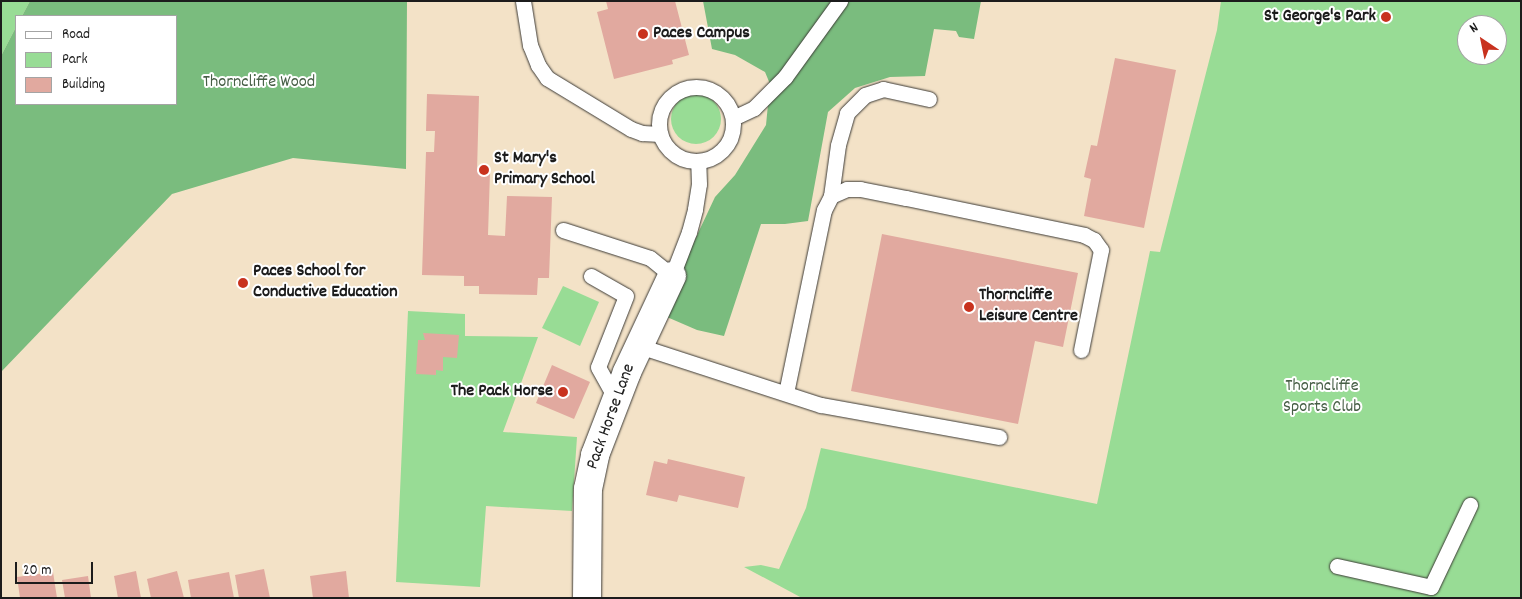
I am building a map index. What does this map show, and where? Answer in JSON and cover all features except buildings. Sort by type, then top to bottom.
[{"type":"street","name":"Pack Horse Lane","points":[[587,598],[588,489],[595,456],[616,399],[672,276]]},
{"type":"lane","points":[[523,1],[530,45],[547,78],[631,129],[642,133],[660,134]]},
{"type":"lane","points":[[733,118],[754,108],[785,77],[840,1]]},
{"type":"lane","points":[[700,86],[712,90],[730,106],[733,130],[729,142],[720,152],[710,158],[698,161],[685,159],[674,154],[665,144],[660,134],[661,110],[668,99],[688,87],[700,86]]},
{"type":"lane","points":[[786,393],[824,210],[831,196],[838,145],[847,113],[865,95],[884,88],[929,99]]},
{"type":"lane","points":[[563,230],[650,258],[672,276],[689,232],[695,208],[699,184],[698,161]]},
{"type":"lane","points":[[831,196],[846,189],[860,189],[1084,235],[1094,240],[1101,250],[1081,350]]},
{"type":"lane","points":[[591,276],[626,296],[598,368],[616,399]]},
{"type":"lane","points":[[639,346],[822,404],[999,437]]},
{"type":"lane","points":[[1337,566],[1433,592],[1470,505]]},
{"type":"green space","points":[[1,1],[30,1],[23,15],[15,15],[15,29],[1,56]]},
{"type":"green space","name":"Thorncliffe Wood","points":[[30,1],[407,1],[406,169],[293,158],[172,194],[1,372],[1,56],[15,29],[15,105],[178,105],[178,15],[23,15]]},
{"type":"green space","points":[[703,1],[981,1],[974,39],[959,37],[956,31],[934,29],[925,76],[890,77],[855,88],[828,112],[808,221],[785,224],[761,224],[724,336],[697,330],[660,314],[715,197],[735,175],[766,125],[770,84],[765,72],[735,55],[712,49]]},
{"type":"green space","name":"Thorncliffe Sports Club","points":[[1221,1],[1521,1],[1521,598],[802,598],[744,567],[761,565],[779,569],[806,508],[821,448],[1097,504],[1150,251],[1160,252],[1217,30]]},
{"type":"green space","points":[[701,94],[714,101],[720,109],[720,129],[714,137],[706,143],[691,144],[678,137],[672,129],[671,114],[678,101],[686,95]]},
{"type":"green space","points":[[563,286],[599,302],[580,346],[542,328]]},
{"type":"green space","points":[[408,311],[465,314],[465,336],[538,337],[503,432],[577,437],[572,511],[486,506],[480,587],[396,582]]},
{"type":"place","name":"St George's Park","points":[[1386,17]]},
{"type":"place","name":"Paces Campus","points":[[643,34]]},
{"type":"place","name":"St Mary's Primary School","points":[[484,170]]},
{"type":"place","name":"Paces School for Conductive Education","points":[[243,283]]},
{"type":"place","name":"Thorncliffe Leisure Centre","points":[[969,307]]},
{"type":"place","name":"The Pack Horse","points":[[563,392]]}]
